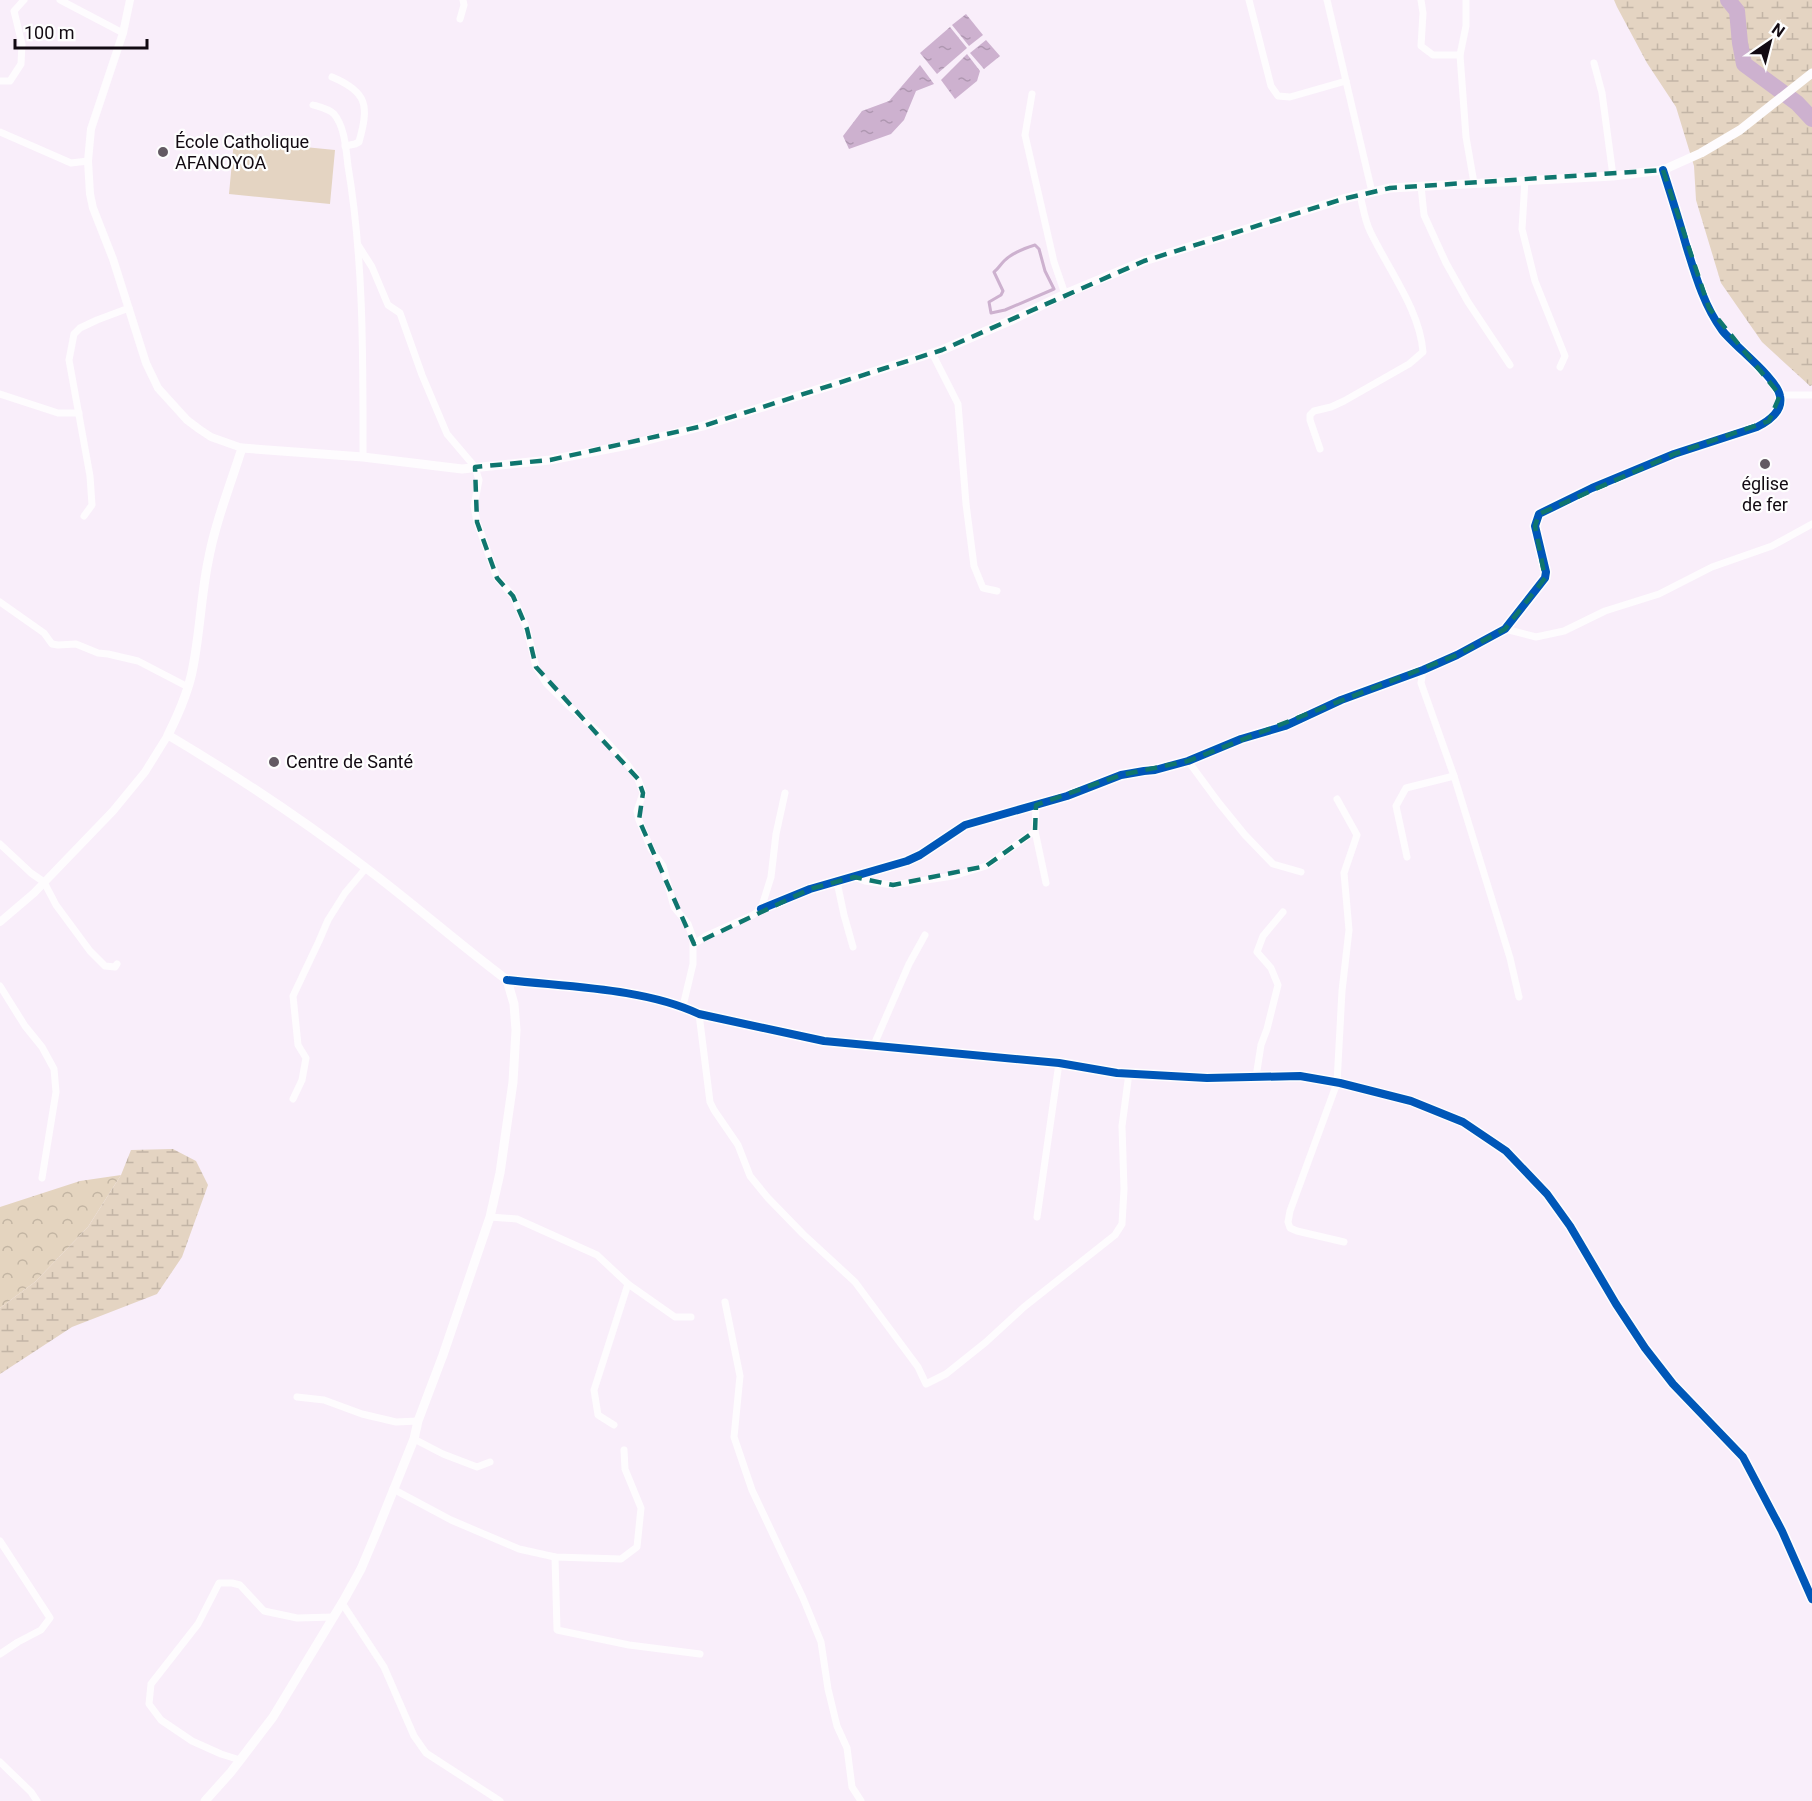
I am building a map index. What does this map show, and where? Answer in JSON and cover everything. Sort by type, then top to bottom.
[{"type":"main road","points":[[205,1801],[273,1717],[334,1617],[365,1559],[414,1439],[418,1421],[490,1216],[506,1141],[516,1030],[514,1004],[507,980],[366,868],[248,784],[168,735],[188,687],[215,530],[242,448],[363,457],[443,467],[475,467],[550,460],[628,445],[692,429],[932,353],[1144,261],[1360,195],[1390,188],[1613,176],[1663,170],[1740,130],[1812,73]]},
{"type":"street","points":[[0,81],[10,81],[21,64],[22,44],[14,11],[24,0]]},
{"type":"street","points":[[60,0],[123,33]]},
{"type":"street","points":[[130,0],[123,33],[91,129],[88,161],[93,208],[113,259],[146,363],[158,388],[187,420],[199,429],[242,448]]},
{"type":"street","points":[[460,18],[464,5],[463,0]]},
{"type":"street","points":[[1249,0],[1271,86],[1278,96],[1290,97],[1346,81]]},
{"type":"street","points":[[1327,0],[1372,192]]},
{"type":"street","points":[[1421,0],[1423,13],[1421,46],[1433,55],[1460,56]]},
{"type":"street","points":[[1466,0],[1466,26],[1460,56],[1466,137],[1474,183]]},
{"type":"street","points":[[1594,63],[1602,93],[1613,176]]},
{"type":"street","points":[[333,77],[354,87],[363,100],[364,110],[359,142],[345,146]]},
{"type":"street","points":[[1032,94],[1024,135],[1054,262],[1065,294]]},
{"type":"street","points":[[313,105],[333,114],[340,126],[352,192],[360,270],[363,457]]},
{"type":"street","points":[[0,132],[71,163],[88,161]]},
{"type":"street","points":[[694,944],[761,909],[810,889],[907,861],[965,825],[1035,806],[1121,775],[1155,770],[1188,761],[1251,735],[1285,726],[1354,694],[1423,670],[1457,655],[1505,629],[1545,578],[1546,572],[1535,526],[1539,514],[1592,488],[1674,454],[1757,427],[1768,421],[1779,407],[1780,395],[1774,384],[1722,330],[1709,308],[1695,272],[1663,170]]},
{"type":"street","points":[[1525,180],[1522,229],[1535,281],[1565,356],[1560,367]]},
{"type":"street","points":[[1421,186],[1424,215],[1446,263],[1468,302],[1510,365]]},
{"type":"street","points":[[1320,449],[1310,414],[1344,400],[1409,364],[1423,352],[1422,340],[1412,312],[1368,229],[1360,195]]},
{"type":"street","points":[[358,245],[372,267],[388,305],[400,313],[422,375],[447,434],[475,467],[479,480],[474,506],[477,522],[496,578],[513,596],[526,629],[536,667],[546,683],[597,731],[638,779],[643,793],[638,811],[639,820],[651,849],[663,866],[674,907],[688,924],[694,944],[693,964],[683,1006]]},
{"type":"street","points":[[84,516],[92,505],[90,476],[69,360],[74,334],[80,328],[129,308]]},
{"type":"street","points":[[932,353],[958,404],[966,504],[974,566],[983,588],[997,591]]},
{"type":"street","points":[[0,394],[57,413],[79,413]]},
{"type":"street","points":[[1780,395],[1812,394]]},
{"type":"street","points":[[1505,629],[1536,637],[1564,631],[1605,611],[1659,594],[1712,567],[1772,546],[1812,524]]},
{"type":"street","points":[[0,602],[44,633],[52,644],[76,644],[98,653],[138,661],[188,687]]},
{"type":"street","points":[[1423,670],[1421,683],[1454,776],[1510,958],[1519,997]]},
{"type":"street","points":[[0,922],[44,882],[113,811],[146,772],[168,735]]},
{"type":"street","points":[[1188,761],[1245,835],[1274,864],[1301,872]]},
{"type":"street","points":[[1407,857],[1396,806],[1406,788],[1454,776]]},
{"type":"street","points":[[761,909],[771,877],[776,834],[785,793]]},
{"type":"street","points":[[1337,798],[1357,835],[1344,873],[1348,930],[1336,1083],[1288,1222],[1290,1228],[1297,1231],[1344,1242]]},
{"type":"street","points":[[1035,806],[1035,831],[1046,884]]},
{"type":"street","points":[[854,878],[893,885],[953,876],[986,866],[1035,831]]},
{"type":"street","points":[[0,844],[44,882],[56,905],[90,951],[105,966],[115,967],[117,964]]},
{"type":"street","points":[[293,1099],[302,1080],[306,1058],[298,1045],[292,996],[328,920],[345,893],[366,868]]},
{"type":"street","points":[[837,882],[843,915],[853,947]]},
{"type":"street","points":[[1256,1077],[1261,1044],[1278,985],[1271,968],[1257,952],[1263,936],[1283,912]]},
{"type":"street","points":[[873,1047],[909,964],[925,935]]},
{"type":"street","points":[[507,980],[595,989],[645,997],[683,1006],[699,1014],[824,1041],[873,1047],[1059,1063],[1129,1073],[1207,1078],[1292,1075],[1411,1101],[1463,1122],[1495,1142],[1547,1194],[1570,1226],[1645,1348],[1673,1384],[1747,1463],[1782,1530],[1812,1599]]},
{"type":"street","points":[[0,986],[25,1026],[42,1047],[54,1069],[56,1092],[42,1178]]},
{"type":"street","points":[[699,1014],[710,1102],[738,1145],[750,1176],[768,1198],[855,1282],[918,1367],[926,1384],[946,1374],[1024,1307],[1115,1235],[1122,1224],[1124,1189],[1122,1126],[1129,1073]]},
{"type":"street","points":[[1037,1217],[1059,1063]]},
{"type":"street","points":[[490,1216],[517,1219],[597,1254],[628,1284],[675,1317],[690,1317]]},
{"type":"street","points":[[614,1425],[598,1415],[594,1390],[628,1284]]},
{"type":"street","points":[[725,1302],[740,1376],[734,1437],[752,1490],[821,1642],[828,1689],[837,1726],[847,1748],[852,1787],[861,1801]]},
{"type":"street","points":[[297,1396],[324,1400],[362,1414],[396,1422],[418,1421]]},
{"type":"street","points":[[414,1439],[443,1454],[477,1467],[490,1461]]},
{"type":"street","points":[[393,1489],[451,1520],[519,1549],[555,1557],[621,1559],[637,1547],[641,1508],[625,1469],[624,1450]]},
{"type":"street","points":[[0,1541],[50,1618],[41,1630],[0,1654]]},
{"type":"street","points":[[555,1557],[557,1630],[629,1645],[700,1654]]},
{"type":"street","points":[[240,1760],[192,1741],[161,1720],[149,1704],[151,1684],[198,1624],[219,1583],[240,1585],[264,1611],[297,1618],[334,1617]]},
{"type":"street","points":[[342,1603],[384,1667],[414,1737],[426,1753],[500,1801]]},
{"type":"street","points":[[0,1762],[31,1792],[37,1801]]},
{"type":"highlighted area","points":[[1663,170],[1709,308],[1780,395],[1769,421],[1674,454],[1539,514],[1535,526],[1545,578],[1505,629],[1457,655],[1188,761],[1121,775],[1036,805],[1035,831],[986,866],[893,885],[854,877],[810,889],[694,944],[639,820],[643,793],[638,779],[536,667],[527,629],[513,596],[497,578],[477,522],[475,467],[550,460],[703,426],[942,350],[1144,261],[1343,199],[1390,188]]},
{"type":"green space","points":[[1614,0],[1812,0],[1812,385],[1810,386],[1762,342],[1721,283],[1696,200],[1694,166],[1676,107],[1647,63]]},
{"type":"green space","points":[[234,140],[335,150],[330,204],[229,194]]},
{"type":"green space","points":[[173,1149],[196,1161],[208,1185],[182,1257],[157,1294],[72,1327],[0,1374],[0,1308],[35,1282],[88,1227],[121,1175],[131,1150]]},
{"type":"green space","points":[[121,1175],[88,1227],[35,1282],[0,1308],[0,1207],[80,1181]]},
{"type":"water","points":[[966,14],[983,35],[969,46],[952,25]]},
{"type":"water","points":[[950,27],[967,48],[937,74],[920,53]]},
{"type":"water","points":[[986,40],[1000,56],[984,69],[970,53]]},
{"type":"water","points":[[967,54],[980,71],[977,81],[955,99],[941,80]]},
{"type":"water","points":[[920,65],[934,84],[916,91],[904,120],[891,134],[849,149],[843,136],[862,111],[889,101]]},
{"type":"waterway","points":[[1728,0],[1737,11],[1744,64],[1797,103],[1812,119]]},
{"type":"waterway","points":[[1035,245],[1039,249],[1045,271],[1054,289],[1005,310],[991,313],[989,302],[1001,295],[1003,291],[994,272],[1011,256],[1035,245]]},
{"type":"cycle path","points":[[761,909],[810,889],[907,861],[965,825],[1067,796],[1121,775],[1155,770],[1188,761],[1241,739],[1285,726],[1341,700],[1457,655],[1505,629],[1545,578],[1546,572],[1535,526],[1539,514],[1592,488],[1674,454],[1757,427],[1770,419],[1779,406],[1780,396],[1777,389],[1763,371],[1728,337],[1710,311],[1697,278],[1663,170]]},
{"type":"cycle path","points":[[507,980],[630,994],[677,1005],[699,1014],[824,1041],[1059,1063],[1117,1073],[1207,1078],[1300,1076],[1340,1083],[1411,1101],[1463,1122],[1506,1151],[1547,1194],[1570,1226],[1645,1348],[1673,1384],[1743,1457],[1782,1531],[1812,1599]]},
{"type":"place","name":"École Catholique AFANOYOA","points":[[163,152]]},
{"type":"place","name":"église de fer","points":[[1765,464]]},
{"type":"place","name":"Centre de Santé","points":[[274,762]]}]
